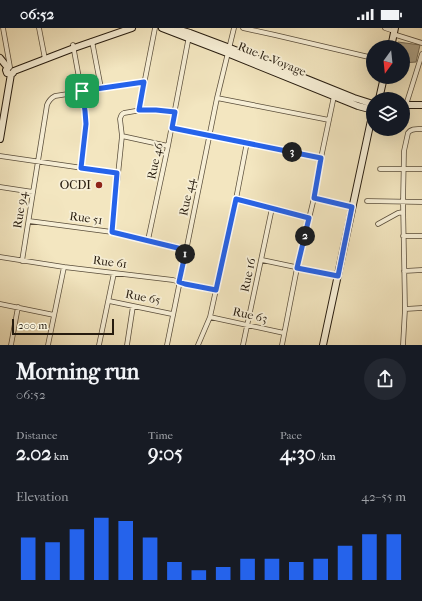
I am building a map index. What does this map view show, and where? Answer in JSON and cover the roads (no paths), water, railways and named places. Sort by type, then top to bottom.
[{"type":"main road","points":[[11,70],[121,28]]},
{"type":"main road","points":[[74,46],[132,28]]},
{"type":"main road","name":"Rue le Voyage","points":[[162,28],[189,36],[228,51],[366,108]]},
{"type":"main road","points":[[173,28],[189,36]]},
{"type":"main road","points":[[389,40],[391,29]]},
{"type":"main road","points":[[391,29],[391,40]]},
{"type":"main road","points":[[228,51],[366,102]]},
{"type":"main road","points":[[0,58],[11,70]]},
{"type":"main road","points":[[0,139],[2,116],[11,70]]},
{"type":"main road","points":[[410,105],[422,105]]},
{"type":"main road","points":[[323,345],[367,136]]},
{"type":"main road","points":[[326,345],[371,136]]},
{"type":"street","points":[[3,28],[11,70]]},
{"type":"street","points":[[39,28],[44,58]]},
{"type":"street","points":[[139,110],[155,28]]},
{"type":"street","name":"Rue 44","points":[[166,345],[209,135],[234,28]]},
{"type":"street","points":[[243,28],[275,34],[366,56]]},
{"type":"street","points":[[275,34],[277,28]]},
{"type":"street","points":[[391,29],[422,43]]},
{"type":"street","name":"Rue 46","points":[[148,240],[172,128],[189,36]]},
{"type":"street","points":[[92,41],[100,88]]},
{"type":"street","points":[[74,46],[86,124],[81,168]]},
{"type":"street","points":[[409,92],[422,54]]},
{"type":"street","points":[[82,91],[144,82]]},
{"type":"street","name":"Rue 94","points":[[22,261],[48,101],[55,96],[82,91]]},
{"type":"street","points":[[282,345],[297,268],[314,198],[334,96]]},
{"type":"street","points":[[217,98],[329,120]]},
{"type":"street","points":[[112,232],[122,136],[120,119],[122,114],[139,110],[175,112]]},
{"type":"street","points":[[172,128],[321,158]]},
{"type":"street","points":[[404,345],[404,151],[408,133],[412,129],[422,129]]},
{"type":"street","points":[[122,136],[168,146]]},
{"type":"street","points":[[198,345],[210,317],[247,142]]},
{"type":"street","points":[[0,156],[117,173]]},
{"type":"street","points":[[380,169],[422,169]]},
{"type":"street","points":[[0,187],[33,192]]},
{"type":"street","points":[[314,198],[352,207]]},
{"type":"street","points":[[236,199],[309,218]]},
{"type":"street","points":[[368,201],[422,202]]},
{"type":"street","name":"Rue 16","points":[[243,345],[272,208]]},
{"type":"street","points":[[378,224],[398,213],[403,212]]},
{"type":"street","name":"Rue 51","points":[[29,221],[112,232],[186,250]]},
{"type":"street","points":[[403,236],[422,236]]},
{"type":"street","name":"Rue 61","points":[[0,257],[64,267],[173,280],[216,290]]},
{"type":"street","points":[[262,260],[338,276]]},
{"type":"street","points":[[48,345],[64,267]]},
{"type":"street","points":[[404,271],[422,270]]},
{"type":"street","points":[[99,345],[114,273]]},
{"type":"street","name":"Rue 65","points":[[109,301],[172,314]]},
{"type":"street","points":[[0,304],[54,315]]},
{"type":"street","points":[[127,345],[133,306]]},
{"type":"street","points":[[11,345],[18,308]]},
{"type":"street","points":[[404,309],[422,308]]},
{"type":"street","name":"Rue 63","points":[[210,317],[284,333]]},
{"type":"place","name":"OCDI","points":[[99,185]]}]
